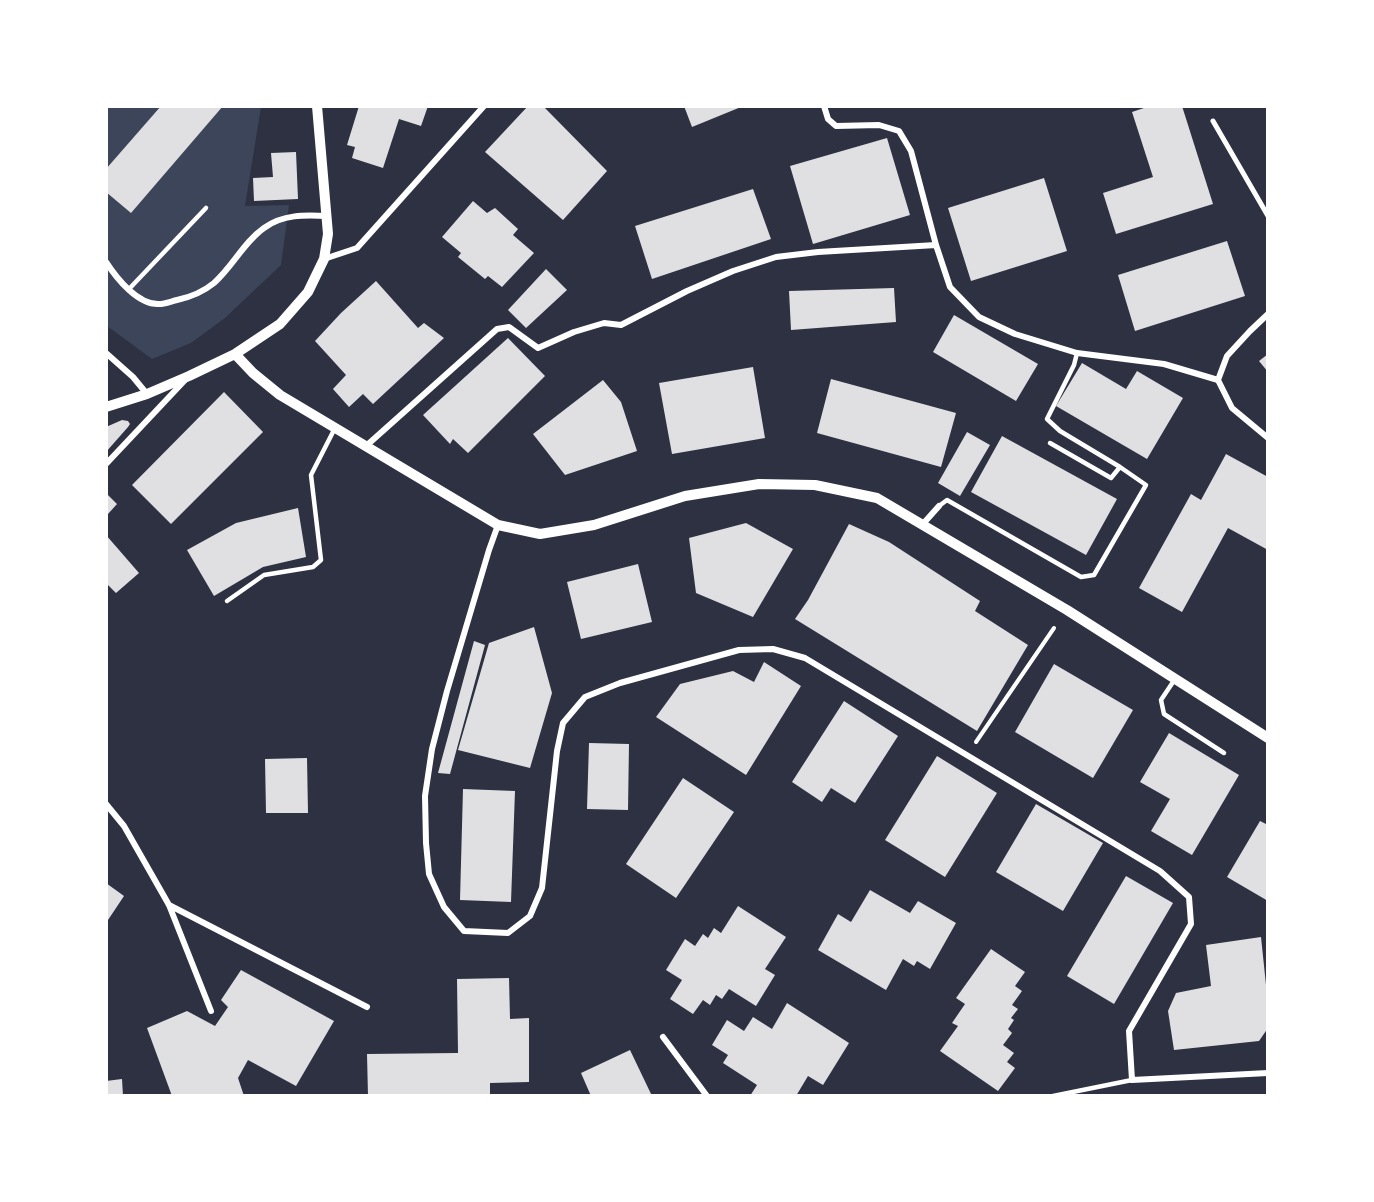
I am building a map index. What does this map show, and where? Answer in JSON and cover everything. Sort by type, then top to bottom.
[{"type":"street","points":[[106,407],[147,394],[235,354],[280,324],[308,292],[324,259],[328,234],[317,106]]},
{"type":"street","points":[[324,259],[357,248],[484,106]]},
{"type":"street","points":[[824,106],[828,119],[836,126],[879,125],[899,131],[911,151],[936,245],[950,287],[979,317],[1015,334],[1077,353],[1164,364],[1218,380],[1233,408],[1268,438]]},
{"type":"street","points":[[1213,121],[1268,216]]},
{"type":"street","points":[[106,262],[115,277],[138,297],[157,304],[194,296],[214,282],[266,226],[303,214],[327,216]]},
{"type":"street","points":[[366,446],[497,329],[508,327],[538,348],[574,332],[604,323],[621,325],[696,287],[733,271],[777,257],[818,252],[936,245]]},
{"type":"street","points":[[1218,380],[1227,356],[1268,314]]},
{"type":"street","points":[[106,353],[133,377],[147,394]]},
{"type":"street","points":[[235,354],[253,373],[280,395],[498,525],[540,534],[594,525],[684,496],[759,484],[815,485],[877,498],[1067,610],[1268,738]]},
{"type":"street","points":[[106,464],[189,376]]},
{"type":"street","points":[[922,525],[939,506]]},
{"type":"street","points":[[498,525],[447,691],[432,749],[425,796],[429,874],[444,907],[464,931],[508,933],[530,916],[543,888],[557,751],[563,723],[585,697],[620,683],[739,650],[773,649],[805,658],[1160,871],[1189,897],[1191,924],[1129,1031],[1132,1080],[1268,1073]]},
{"type":"street","points":[[106,804],[124,826],[169,905],[211,1011]]},
{"type":"street","points":[[169,905],[367,1007]]},
{"type":"street","points":[[663,1037],[707,1095]]},
{"type":"lane","points":[[129,289],[206,208]]},
{"type":"lane","points":[[939,506],[947,500],[1081,577],[1094,575],[1146,485],[1060,431],[1047,419],[1074,365],[1077,353]]},
{"type":"lane","points":[[227,601],[264,575],[314,567],[321,560],[311,475],[336,427]]},
{"type":"lane","points":[[1050,443],[1111,478],[1120,467]]},
{"type":"lane","points":[[1175,679],[1161,700],[1164,714],[1224,753]]},
{"type":"lane","points":[[1053,1095],[1132,1080]]},
{"type":"path","points":[[967,755],[1054,628]]},
{"type":"shaded area","points":[[107,107],[261,107],[245,206],[289,205],[281,265],[225,318],[191,343],[152,359],[107,326]]},
{"type":"building","points":[[161,106],[223,106],[131,213],[106,192],[106,169]]},
{"type":"building","points":[[359,106],[428,106],[421,126],[399,119],[383,168],[352,158],[355,147],[347,145]]},
{"type":"building","points":[[528,106],[543,106],[607,171],[563,220],[485,152]]},
{"type":"building","points":[[684,106],[741,106],[741,107],[692,127]]},
{"type":"building","points":[[1150,106],[1182,106],[1213,204],[1116,234],[1103,193],[1153,177],[1132,112]]},
{"type":"building","points":[[887,138],[910,215],[813,244],[790,166]]},
{"type":"building","points":[[296,152],[298,199],[254,201],[253,178],[273,177],[271,153]]},
{"type":"building","points":[[1044,178],[1067,251],[971,281],[948,208]]},
{"type":"building","points":[[753,189],[771,239],[652,279],[635,226]]},
{"type":"building","points":[[473,201],[487,213],[495,208],[518,229],[513,235],[534,253],[502,287],[488,276],[485,279],[458,257],[461,253],[442,237]]},
{"type":"building","points":[[1227,241],[1245,296],[1135,331],[1118,275]]},
{"type":"building","points":[[546,269],[567,290],[526,328],[508,310]]},
{"type":"building","points":[[376,281],[418,328],[424,323],[444,338],[373,404],[363,394],[349,407],[333,389],[346,375],[315,341]]},
{"type":"building","points":[[894,288],[896,322],[791,330],[789,291]]},
{"type":"building","points":[[954,315],[1038,364],[1016,401],[933,352]]},
{"type":"building","points":[[508,338],[545,376],[468,453],[453,439],[450,444],[423,415]]},
{"type":"building","points":[[1268,354],[1268,372],[1259,361]]},
{"type":"building","points":[[1082,363],[1126,389],[1137,371],[1183,398],[1147,459],[1056,406]]},
{"type":"building","points":[[753,367],[765,438],[672,454],[659,383]]},
{"type":"building","points":[[831,379],[956,413],[941,467],[817,433]]},
{"type":"building","points":[[603,380],[621,402],[637,451],[565,475],[533,434]]},
{"type":"building","points":[[224,392],[263,432],[171,524],[132,485]]},
{"type":"building","points":[[122,420],[130,424],[106,452],[106,427]]},
{"type":"building","points":[[967,432],[990,445],[960,496],[938,483]]},
{"type":"building","points":[[1002,436],[1117,499],[1086,555],[971,492]]},
{"type":"building","points":[[1226,454],[1268,477],[1268,550],[1228,528],[1182,612],[1139,588],[1191,494],[1201,500]]},
{"type":"building","points":[[106,493],[117,504],[108,514],[106,512]]},
{"type":"building","points":[[298,508],[306,557],[263,567],[214,596],[187,550],[236,523]]},
{"type":"building","points":[[746,523],[793,549],[753,617],[696,593],[689,538]]},
{"type":"building","points":[[849,524],[889,542],[980,601],[975,611],[1028,645],[977,731],[795,619],[808,600]]},
{"type":"building","points":[[106,535],[139,573],[116,593],[106,583]]},
{"type":"building","points":[[638,564],[652,622],[581,639],[567,582]]},
{"type":"building","points":[[534,627],[552,693],[530,768],[458,750],[489,643]]},
{"type":"building","points":[[474,641],[485,645],[450,774],[438,773]]},
{"type":"building","points":[[764,662],[801,686],[746,775],[656,717],[680,684],[733,671],[754,682]]},
{"type":"building","points":[[1054,664],[1133,710],[1093,778],[1015,732]]},
{"type":"building","points":[[844,701],[898,736],[855,803],[831,788],[822,802],[792,782]]},
{"type":"building","points":[[1169,733],[1239,775],[1192,855],[1151,831],[1170,799],[1140,782]]},
{"type":"building","points":[[589,743],[629,744],[628,810],[587,809]]},
{"type":"building","points":[[937,756],[997,793],[945,877],[885,840]]},
{"type":"building","points":[[307,758],[308,813],[266,813],[265,759]]},
{"type":"building","points":[[683,778],[734,812],[676,898],[626,864]]},
{"type":"building","points":[[463,789],[515,791],[511,902],[460,900]]},
{"type":"building","points":[[1036,804],[1103,843],[1063,911],[996,872]]},
{"type":"building","points":[[1260,821],[1268,825],[1268,901],[1227,877]]},
{"type":"building","points":[[1126,876],[1173,903],[1114,1004],[1067,976]]},
{"type":"building","points":[[106,883],[124,896],[106,923]]},
{"type":"building","points":[[870,890],[910,913],[918,901],[956,923],[930,969],[917,961],[914,966],[903,959],[886,990],[818,950],[838,914],[851,922]]},
{"type":"building","points":[[738,906],[786,937],[765,969],[775,975],[756,1006],[729,989],[722,999],[716,995],[710,1005],[703,1000],[693,1014],[670,999],[682,980],[666,970],[685,939],[695,946],[703,934],[708,938],[714,928],[721,933]]},
{"type":"building","points":[[1261,937],[1268,1004],[1268,1028],[1259,1041],[1174,1050],[1168,1011],[1176,993],[1211,986],[1206,945]]},
{"type":"building","points":[[991,949],[1025,972],[1015,986],[1022,991],[1012,1005],[1018,1009],[1011,1018],[1014,1020],[1008,1029],[1012,1033],[1003,1045],[1014,1053],[1007,1062],[1015,1068],[998,1091],[940,1051],[958,1026],[952,1023],[965,1004],[956,998]]},
{"type":"building","points":[[241,970],[334,1021],[296,1086],[248,1060],[238,1078],[244,1096],[172,1096],[147,1028],[187,1011],[215,1026],[228,1007],[221,1000]]},
{"type":"building","points":[[509,978],[510,1019],[529,1018],[529,1082],[490,1083],[490,1096],[368,1096],[367,1054],[458,1053],[457,979]]},
{"type":"building","points":[[787,1003],[849,1043],[823,1085],[808,1076],[796,1096],[750,1096],[757,1085],[723,1063],[728,1055],[712,1045],[727,1020],[744,1031],[753,1017],[772,1029]]},
{"type":"building","points":[[630,1050],[652,1096],[591,1096],[581,1073]]},
{"type":"building","points":[[122,1079],[123,1096],[106,1096],[106,1081]]}]
